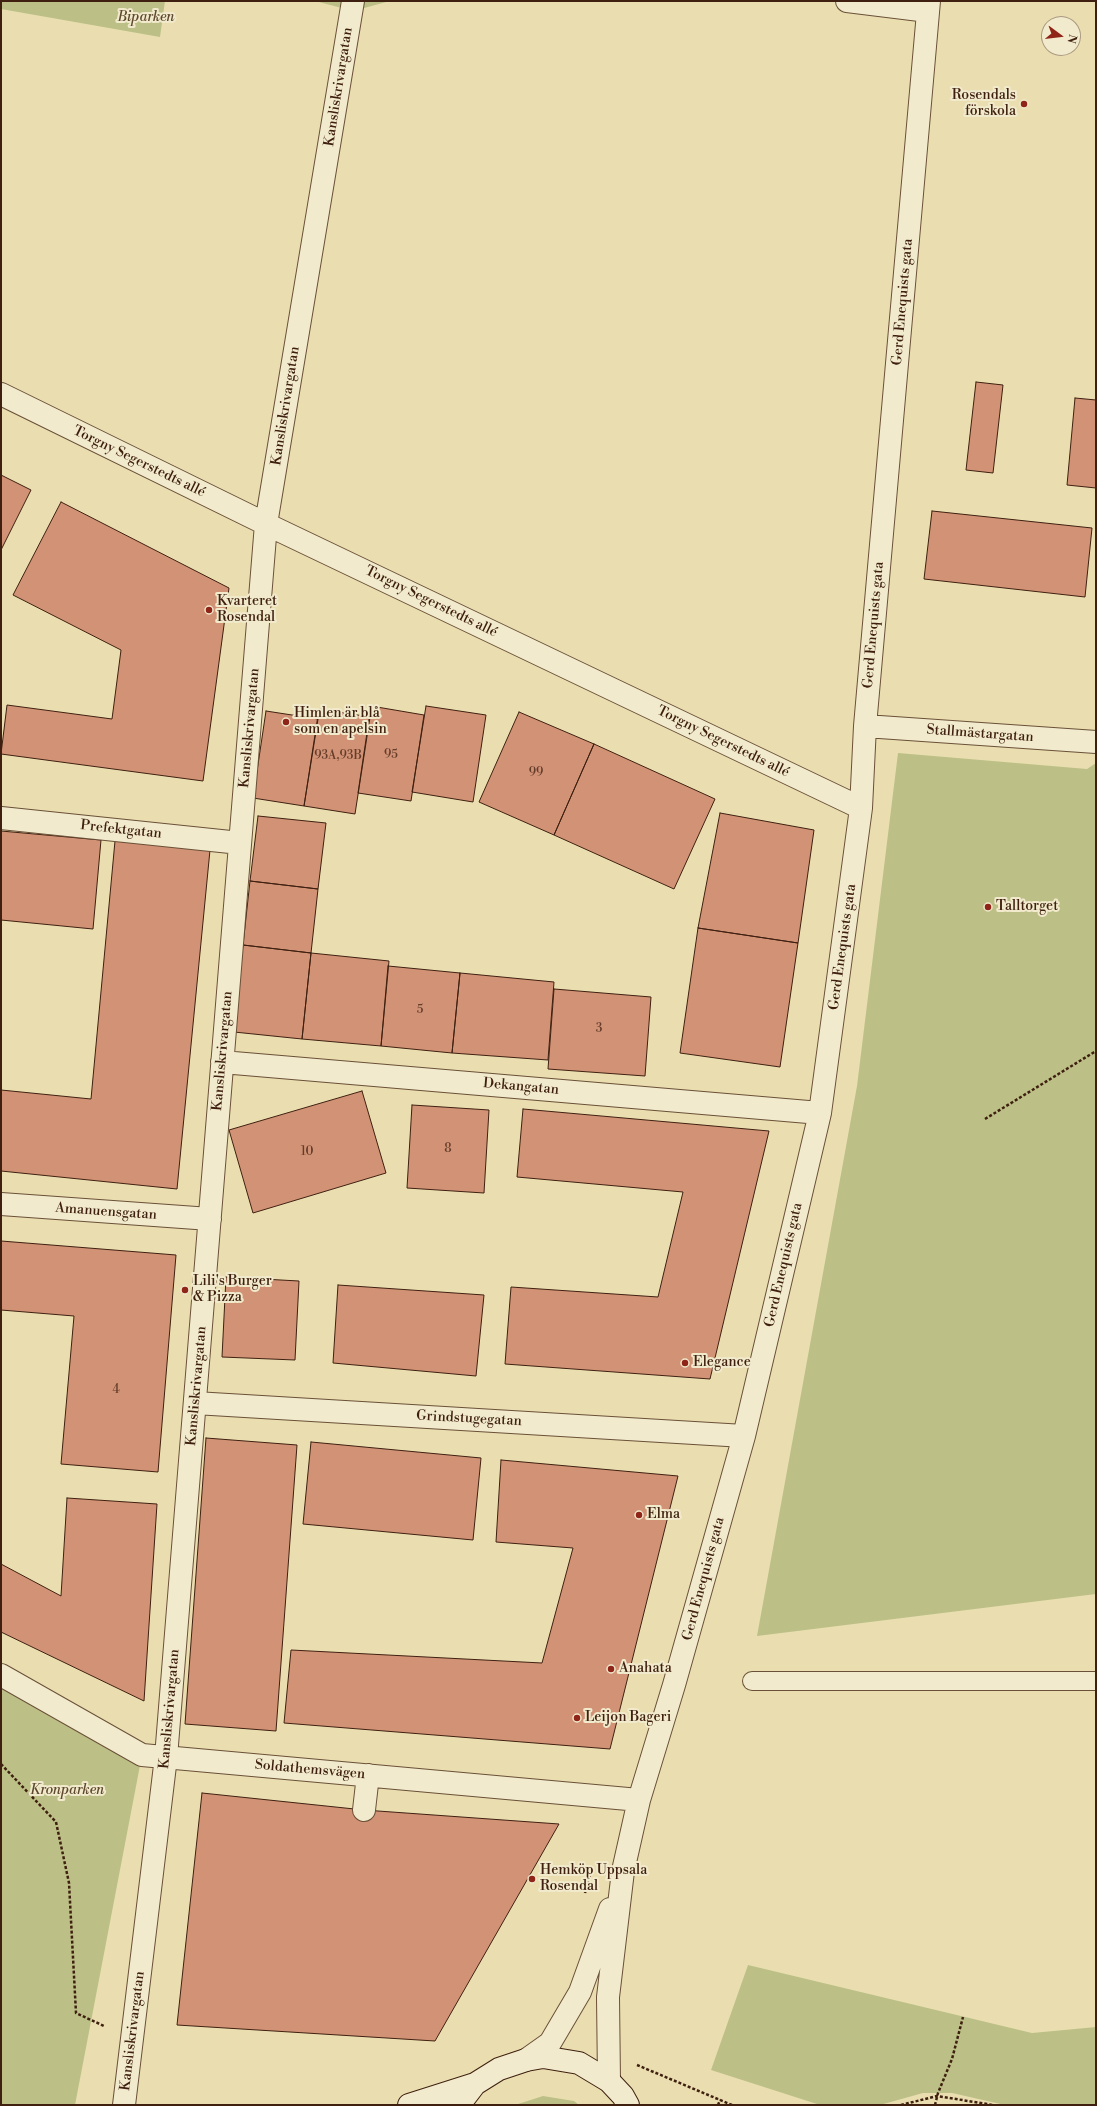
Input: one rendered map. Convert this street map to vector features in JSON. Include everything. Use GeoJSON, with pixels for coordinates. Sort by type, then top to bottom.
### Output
{"type":"FeatureCollection","features":[{"type":"Feature","properties":{"kind":"street","name":"Kansliskrivargatan"},"geometry":{"type":"LineString","coordinates":[[124,2105],[166,1757],[266,524],[353,1]]}},
{"type":"Feature","properties":{"kind":"street"},"geometry":{"type":"LineString","coordinates":[[847,1],[929,6]]}},
{"type":"Feature","properties":{"kind":"street","name":"Gerd Enequists gata"},"geometry":{"type":"LineString","coordinates":[[625,2097],[608,1996],[624,1870],[639,1800],[674,1685],[744,1436],[820,1113],[861,808],[865,726],[929,6]]}},
{"type":"Feature","properties":{"kind":"street","name":"Torgny Segerstedts allé"},"geometry":{"type":"LineString","coordinates":[[1,394],[266,524],[861,808]]}},
{"type":"Feature","properties":{"kind":"street","name":"Stallmästargatan"},"geometry":{"type":"LineString","coordinates":[[865,726],[1096,742]]}},
{"type":"Feature","properties":{"kind":"street","name":"Prefektgatan"},"geometry":{"type":"LineString","coordinates":[[1,818],[240,843]]}},
{"type":"Feature","properties":{"kind":"street","name":"Dekangatan"},"geometry":{"type":"LineString","coordinates":[[222,1062],[820,1113]]}},
{"type":"Feature","properties":{"kind":"street","name":"Amanuensgatan"},"geometry":{"type":"LineString","coordinates":[[1,1204],[210,1219]]}},
{"type":"Feature","properties":{"kind":"street","name":"Grindstugegatan"},"geometry":{"type":"LineString","coordinates":[[195,1403],[744,1436]]}},
{"type":"Feature","properties":{"kind":"street","name":"Soldathemsvägen"},"geometry":{"type":"LineString","coordinates":[[1,1675],[142,1755],[639,1800]]}},
{"type":"Feature","properties":{"kind":"street"},"geometry":{"type":"LineString","coordinates":[[364,1810],[368,1775]]}},
{"type":"Feature","properties":{"kind":"street","name":"Gerd Enequists gata"},"geometry":{"type":"LineString","coordinates":[[526,2060],[550,2043],[580,1992],[624,1870]]}},
{"type":"Feature","properties":{"kind":"street"},"geometry":{"type":"LineString","coordinates":[[409,2105],[475,2084],[499,2069],[526,2060],[543,2057],[579,2063],[625,2097]]}},
{"type":"Feature","properties":{"kind":"street"},"geometry":{"type":"LineString","coordinates":[[459,2105],[475,2084]]}},
{"type":"Feature","properties":{"kind":"lane"},"geometry":{"type":"LineString","coordinates":[[752,1681],[1096,1681]]}},
{"type":"Feature","properties":{"kind":"path"},"geometry":{"type":"LineString","coordinates":[[985,1119],[1096,1051]]}},
{"type":"Feature","properties":{"kind":"path"},"geometry":{"type":"LineString","coordinates":[[1,1764],[56,1822],[69,1883],[76,2013],[132,2038]]}},
{"type":"Feature","properties":{"kind":"path"},"geometry":{"type":"LineString","coordinates":[[935,2105],[937,2096],[952,2060],[963,2017]]}},
{"type":"Feature","properties":{"kind":"path"},"geometry":{"type":"LineString","coordinates":[[901,2105],[937,2096],[993,2105]]}},
{"type":"Feature","properties":{"kind":"path"},"geometry":{"type":"LineString","coordinates":[[718,2105],[720,2100]]}},
{"type":"Feature","properties":{"kind":"green space","name":"Biparken"},"geometry":{"type":"Polygon","coordinates":[[[1,1],[165,1],[160,37],[1,9],[1,1]]]}},
{"type":"Feature","properties":{"kind":"green space"},"geometry":{"type":"Polygon","coordinates":[[[315,1],[390,1],[353,11],[315,1]]]}},
{"type":"Feature","properties":{"kind":"green space"},"geometry":{"type":"Polygon","coordinates":[[[898,753],[1087,769],[1096,763],[1096,1594],[757,1636],[857,1086],[898,753]]]}},
{"type":"Feature","properties":{"kind":"green space","name":"Kronparken"},"geometry":{"type":"Polygon","coordinates":[[[1,1681],[142,1755],[75,2105],[1,2105],[1,1681]]]}},
{"type":"Feature","properties":{"kind":"green space"},"geometry":{"type":"Polygon","coordinates":[[[748,1965],[1032,2033],[1096,2027],[1096,2105],[1005,2105],[952,2093],[923,2093],[880,2105],[820,2105],[711,2070],[748,1965]]]}},
{"type":"Feature","properties":{"kind":"green space"},"geometry":{"type":"Polygon","coordinates":[[[543,2096],[574,2101],[579,2105],[515,2105],[543,2096]]]}},
{"type":"Feature","properties":{"kind":"building"},"geometry":{"type":"Polygon","coordinates":[[[976,382],[1003,385],[993,473],[966,470],[976,382]]]}},
{"type":"Feature","properties":{"kind":"building"},"geometry":{"type":"Polygon","coordinates":[[[1075,398],[1096,400],[1096,488],[1067,485],[1075,398]]]}},
{"type":"Feature","properties":{"kind":"building"},"geometry":{"type":"Polygon","coordinates":[[[1,475],[31,490],[1,550],[1,475]]]}},
{"type":"Feature","properties":{"kind":"building"},"geometry":{"type":"Polygon","coordinates":[[[61,502],[229,588],[203,781],[1,754],[7,705],[112,719],[121,650],[13,595],[61,502]]]}},
{"type":"Feature","properties":{"kind":"building"},"geometry":{"type":"Polygon","coordinates":[[[932,511],[1092,528],[1085,597],[924,579],[932,511]]]}},
{"type":"Feature","properties":{"kind":"building"},"geometry":{"type":"Polygon","coordinates":[[[371,706],[424,715],[411,801],[358,793],[371,706]]]}},
{"type":"Feature","properties":{"kind":"building"},"geometry":{"type":"Polygon","coordinates":[[[426,706],[486,715],[473,802],[412,792],[426,706]]]}},
{"type":"Feature","properties":{"kind":"building"},"geometry":{"type":"Polygon","coordinates":[[[319,709],[370,717],[355,814],[304,806],[319,709]]]}},
{"type":"Feature","properties":{"kind":"building"},"geometry":{"type":"Polygon","coordinates":[[[266,711],[318,719],[304,806],[253,798],[266,711]]]}},
{"type":"Feature","properties":{"kind":"building"},"geometry":{"type":"Polygon","coordinates":[[[519,712],[594,744],[554,835],[479,802],[519,712]]]}},
{"type":"Feature","properties":{"kind":"building"},"geometry":{"type":"Polygon","coordinates":[[[594,744],[715,799],[674,889],[554,835],[594,744]]]}},
{"type":"Feature","properties":{"kind":"building"},"geometry":{"type":"Polygon","coordinates":[[[720,813],[814,830],[798,943],[698,928],[720,813]]]}},
{"type":"Feature","properties":{"kind":"building"},"geometry":{"type":"Polygon","coordinates":[[[258,816],[326,823],[318,889],[250,881],[258,816]]]}},
{"type":"Feature","properties":{"kind":"building"},"geometry":{"type":"Polygon","coordinates":[[[1,831],[101,840],[93,929],[1,920],[1,831]]]}},
{"type":"Feature","properties":{"kind":"building"},"geometry":{"type":"Polygon","coordinates":[[[115,841],[210,850],[177,1189],[1,1171],[1,1090],[91,1099],[115,841]]]}},
{"type":"Feature","properties":{"kind":"building"},"geometry":{"type":"Polygon","coordinates":[[[250,881],[318,889],[311,953],[243,945],[250,881]]]}},
{"type":"Feature","properties":{"kind":"building"},"geometry":{"type":"Polygon","coordinates":[[[698,928],[798,943],[780,1067],[680,1053],[698,928]]]}},
{"type":"Feature","properties":{"kind":"building"},"geometry":{"type":"Polygon","coordinates":[[[243,945],[311,953],[302,1039],[234,1032],[243,945]]]}},
{"type":"Feature","properties":{"kind":"building"},"geometry":{"type":"Polygon","coordinates":[[[311,953],[389,961],[381,1046],[302,1039],[311,953]]]}},
{"type":"Feature","properties":{"kind":"building"},"geometry":{"type":"Polygon","coordinates":[[[388,966],[460,973],[452,1053],[381,1046],[388,966]]]}},
{"type":"Feature","properties":{"kind":"building"},"geometry":{"type":"Polygon","coordinates":[[[460,973],[554,982],[548,1060],[452,1053],[460,973]]]}},
{"type":"Feature","properties":{"kind":"building"},"geometry":{"type":"Polygon","coordinates":[[[554,989],[651,997],[645,1076],[548,1069],[554,989]]]}},
{"type":"Feature","properties":{"kind":"building"},"geometry":{"type":"Polygon","coordinates":[[[362,1091],[386,1173],[253,1213],[229,1130],[362,1091]]]}},
{"type":"Feature","properties":{"kind":"building"},"geometry":{"type":"Polygon","coordinates":[[[412,1105],[489,1110],[484,1193],[407,1188],[412,1105]]]}},
{"type":"Feature","properties":{"kind":"building"},"geometry":{"type":"Polygon","coordinates":[[[523,1109],[769,1131],[710,1379],[505,1364],[511,1287],[658,1297],[683,1192],[517,1177],[523,1109]]]}},
{"type":"Feature","properties":{"kind":"building"},"geometry":{"type":"Polygon","coordinates":[[[1,1241],[176,1255],[158,1472],[61,1464],[74,1316],[1,1310],[1,1241]]]}},
{"type":"Feature","properties":{"kind":"building"},"geometry":{"type":"Polygon","coordinates":[[[226,1277],[299,1281],[295,1360],[222,1357],[226,1277]]]}},
{"type":"Feature","properties":{"kind":"building"},"geometry":{"type":"Polygon","coordinates":[[[338,1285],[484,1295],[476,1376],[333,1363],[338,1285]]]}},
{"type":"Feature","properties":{"kind":"building"},"geometry":{"type":"Polygon","coordinates":[[[206,1438],[297,1445],[276,1731],[185,1724],[206,1438]]]}},
{"type":"Feature","properties":{"kind":"building"},"geometry":{"type":"Polygon","coordinates":[[[311,1442],[481,1458],[473,1540],[303,1524],[311,1442]]]}},
{"type":"Feature","properties":{"kind":"building"},"geometry":{"type":"Polygon","coordinates":[[[501,1460],[678,1476],[610,1749],[284,1723],[291,1650],[542,1663],[573,1548],[496,1542],[501,1460]]]}},
{"type":"Feature","properties":{"kind":"building"},"geometry":{"type":"Polygon","coordinates":[[[67,1498],[157,1504],[144,1701],[1,1632],[1,1564],[61,1596],[67,1498]]]}},
{"type":"Feature","properties":{"kind":"building"},"geometry":{"type":"Polygon","coordinates":[[[202,1793],[364,1810],[559,1824],[435,2041],[177,2025],[202,1793]]]}},
{"type":"Feature","properties":{"kind":"place","name":"Rosendals förskola"},"geometry":{"type":"Point","coordinates":[1024,104]}},
{"type":"Feature","properties":{"kind":"place","name":"Kvarteret Rosendal"},"geometry":{"type":"Point","coordinates":[209,610]}},
{"type":"Feature","properties":{"kind":"place","name":"Himlen är blå som en apelsin"},"geometry":{"type":"Point","coordinates":[286,722]}},
{"type":"Feature","properties":{"kind":"place","name":"Talltorget"},"geometry":{"type":"Point","coordinates":[988,907]}},
{"type":"Feature","properties":{"kind":"place","name":"Lili's Burger & Pizza"},"geometry":{"type":"Point","coordinates":[185,1290]}},
{"type":"Feature","properties":{"kind":"place","name":"Elegance"},"geometry":{"type":"Point","coordinates":[685,1363]}},
{"type":"Feature","properties":{"kind":"place","name":"Elma"},"geometry":{"type":"Point","coordinates":[639,1515]}},
{"type":"Feature","properties":{"kind":"place","name":"Anahata"},"geometry":{"type":"Point","coordinates":[611,1669]}},
{"type":"Feature","properties":{"kind":"place","name":"Leijon Bageri"},"geometry":{"type":"Point","coordinates":[577,1718]}},
{"type":"Feature","properties":{"kind":"place","name":"Hemköp Uppsala Rosendal"},"geometry":{"type":"Point","coordinates":[532,1879]}}]}
